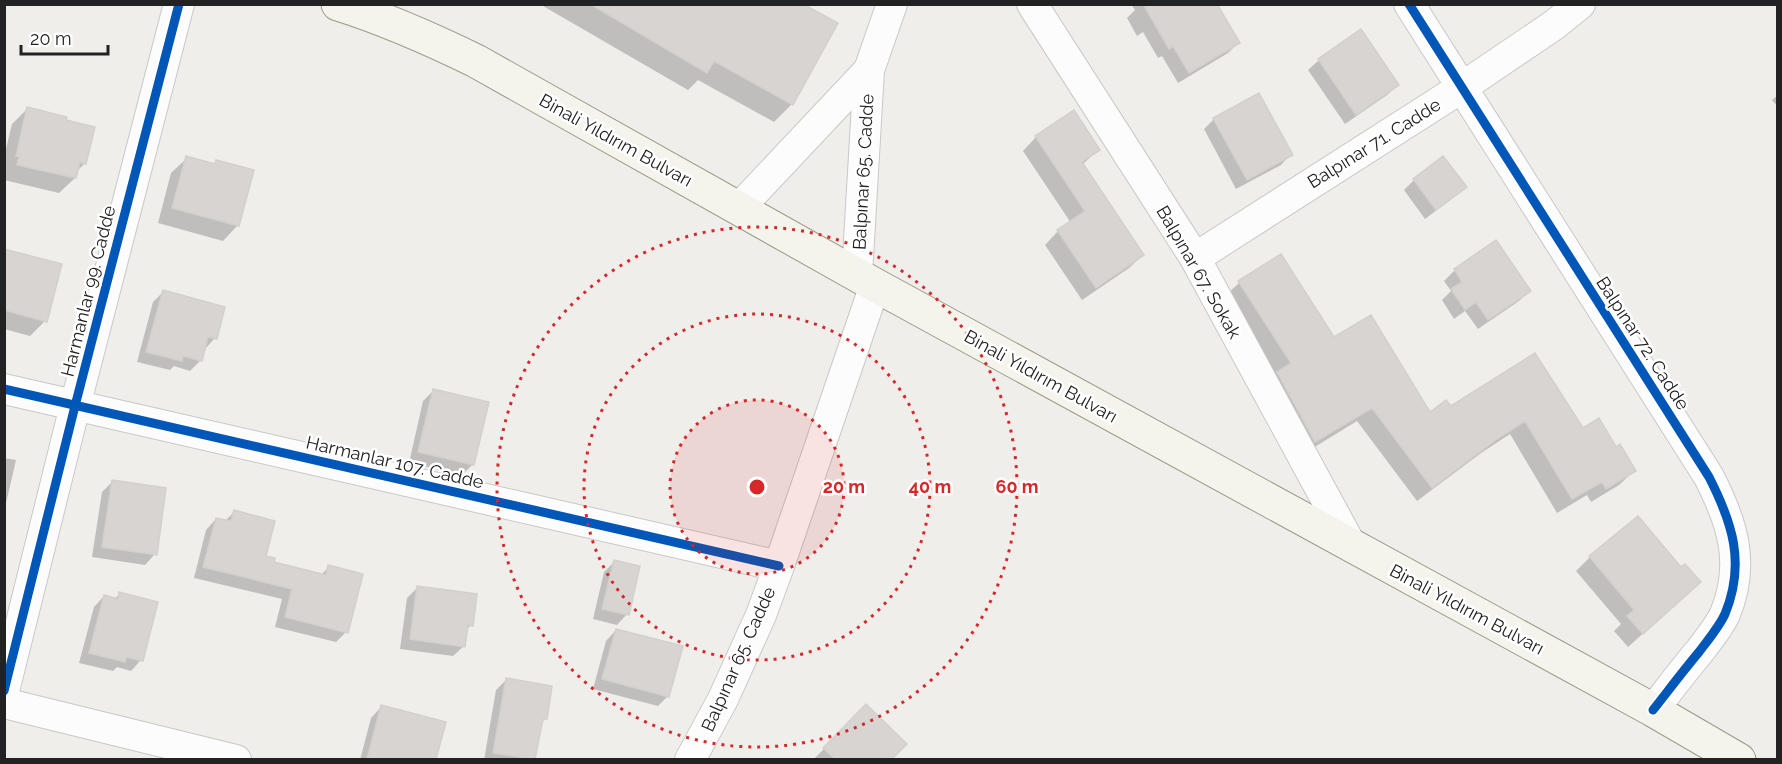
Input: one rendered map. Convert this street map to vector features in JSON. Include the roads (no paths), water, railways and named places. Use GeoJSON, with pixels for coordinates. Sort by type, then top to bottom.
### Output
{"type":"FeatureCollection","features":[{"type":"Feature","properties":{"kind":"main road","name":"Binali Yıldırım Bulvarı"},"geometry":{"type":"LineString","coordinates":[[353,7],[436,41],[476,61],[866,280],[1740,759]]}},
{"type":"Feature","properties":{"kind":"street","name":"Harmanlar 99. Cadde"},"geometry":{"type":"LineString","coordinates":[[4,691],[179,4]]}},
{"type":"Feature","properties":{"kind":"street","name":"Balpınar 65. Cadde"},"geometry":{"type":"LineString","coordinates":[[690,759],[723,699],[742,658],[779,566],[866,280],[869,70],[892,4]]}},
{"type":"Feature","properties":{"kind":"street","name":"Balpınar 67. Sokak"},"geometry":{"type":"LineString","coordinates":[[1032,4],[1195,258],[1352,547]]}},
{"type":"Feature","properties":{"kind":"street","name":"Balpınar 72. Cadde"},"geometry":{"type":"LineString","coordinates":[[1409,4],[1709,477],[1724,507],[1733,537],[1736,561],[1733,586],[1725,615],[1653,710]]}},
{"type":"Feature","properties":{"kind":"street","name":"Balpınar 71. Cadde"},"geometry":{"type":"LineString","coordinates":[[1195,258],[1461,88],[1554,25],[1580,4]]}},
{"type":"Feature","properties":{"kind":"street","name":"Balpınar 65. Cadde"},"geometry":{"type":"LineString","coordinates":[[739,208],[869,70]]}},
{"type":"Feature","properties":{"kind":"street","name":"Harmanlar 107. Cadde"},"geometry":{"type":"LineString","coordinates":[[4,389],[779,566]]}},
{"type":"Feature","properties":{"kind":"street"},"geometry":{"type":"LineString","coordinates":[[4,703],[236,759]]}}]}
